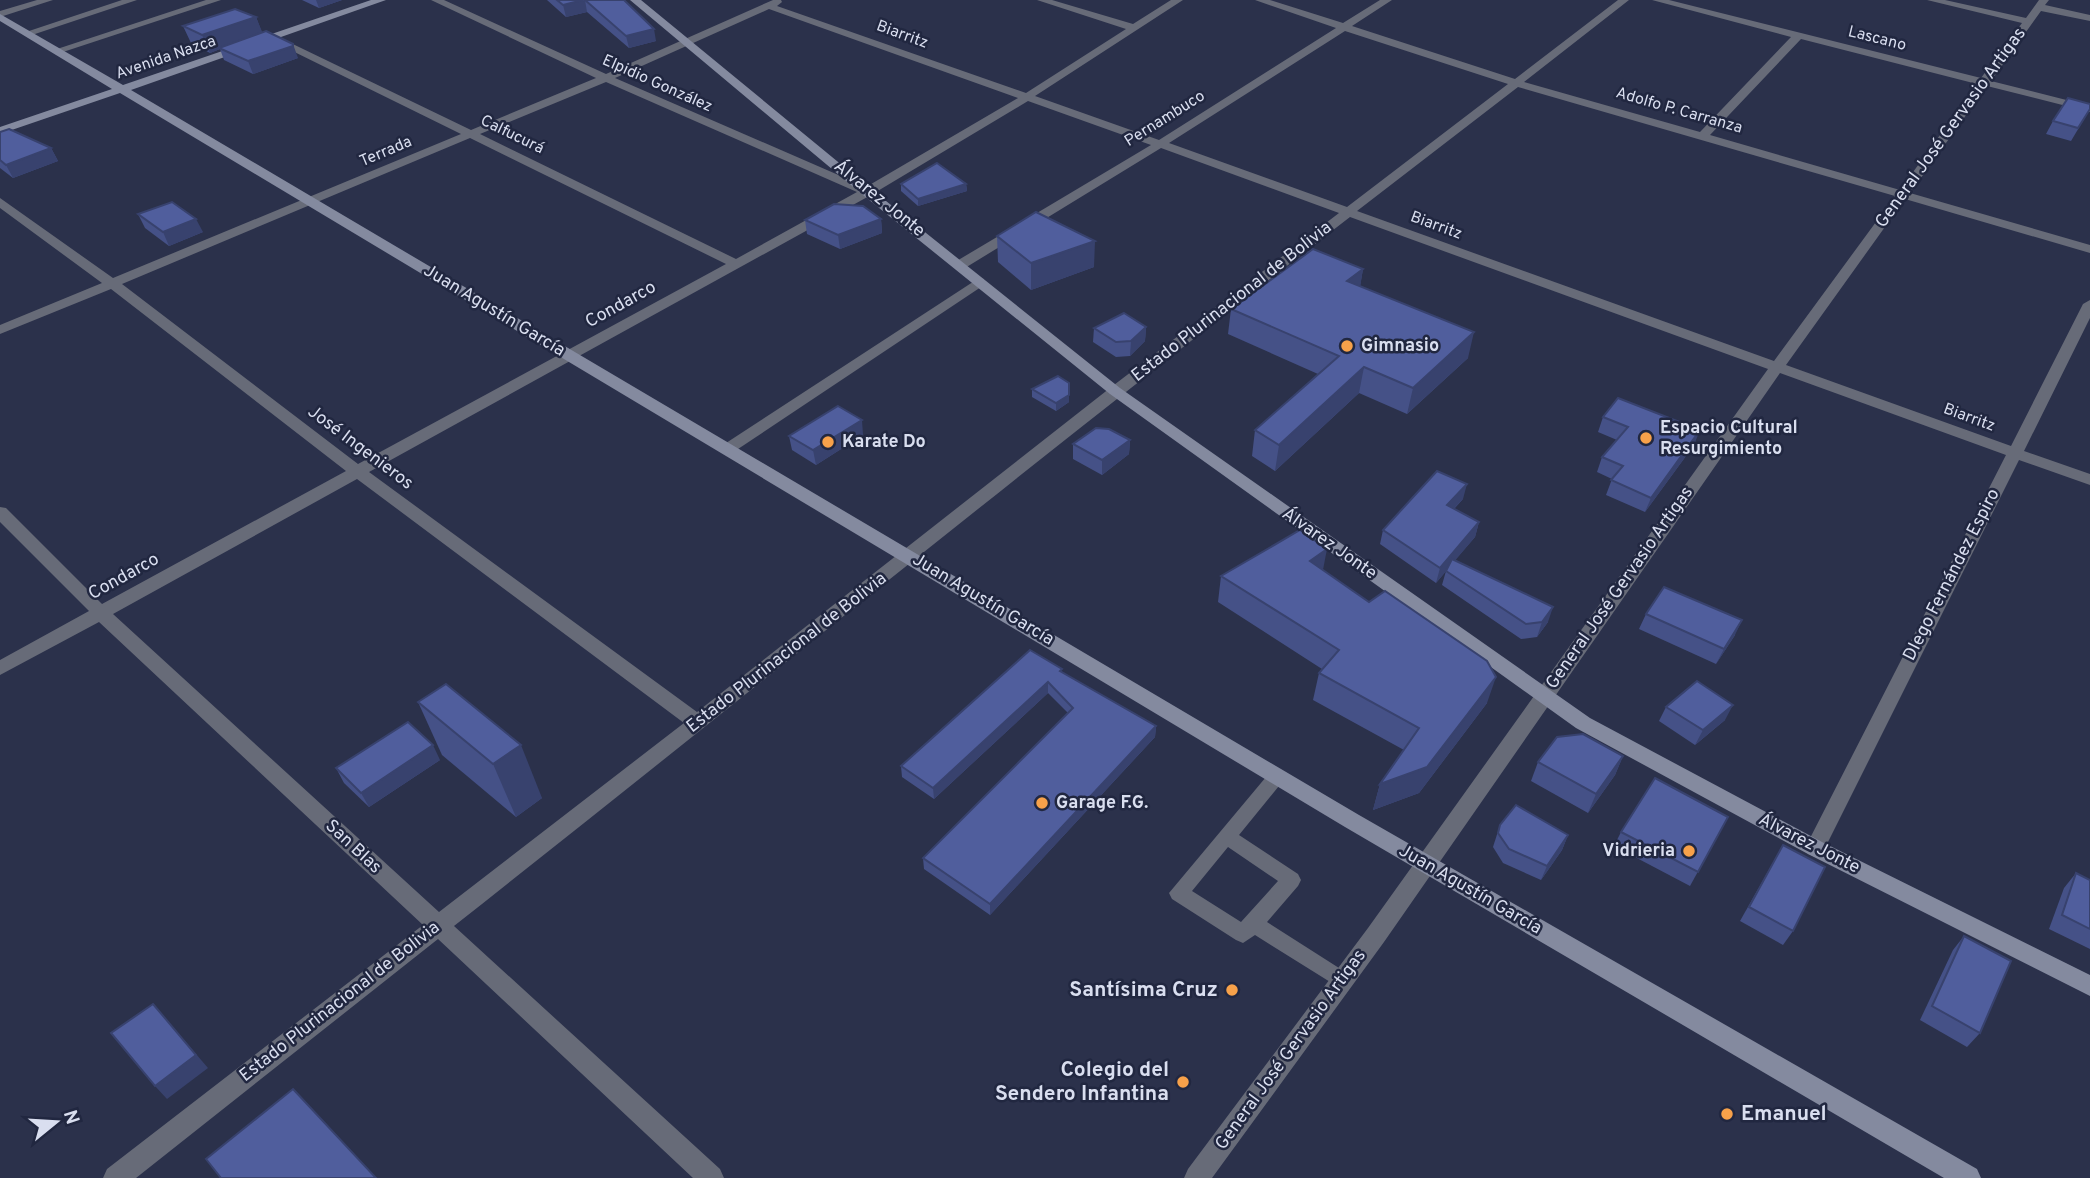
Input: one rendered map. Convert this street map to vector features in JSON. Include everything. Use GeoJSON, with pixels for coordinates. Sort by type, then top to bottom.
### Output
{"type":"FeatureCollection","features":[{"type":"Feature","properties":{"kind":"street"},"geometry":{"type":"LineString","coordinates":[[0,15],[48,0]]}},
{"type":"Feature","properties":{"kind":"street"},"geometry":{"type":"LineString","coordinates":[[27,33],[132,0]]}},
{"type":"Feature","properties":{"kind":"street"},"geometry":{"type":"LineString","coordinates":[[59,50],[216,0]]}},
{"type":"Feature","properties":{"kind":"street","name":"Avenida Nazca"},"geometry":{"type":"LineString","coordinates":[[0,131],[381,0]]}},
{"type":"Feature","properties":{"kind":"street","name":"Elpidio González"},"geometry":{"type":"LineString","coordinates":[[436,0],[867,192]]}},
{"type":"Feature","properties":{"kind":"street","name":"Álvarez Jonte"},"geometry":{"type":"LineString","coordinates":[[635,0],[867,192],[1115,391],[1543,696],[1601,734],[1815,848],[2090,986]]}},
{"type":"Feature","properties":{"kind":"street","name":"Terrada"},"geometry":{"type":"LineString","coordinates":[[0,330],[689,43],[783,0]]}},
{"type":"Feature","properties":{"kind":"street"},"geometry":{"type":"LineString","coordinates":[[1042,0],[1134,27]]}},
{"type":"Feature","properties":{"kind":"street","name":"Condarco"},"geometry":{"type":"LineString","coordinates":[[0,668],[867,192],[1025,98],[1178,0]]}},
{"type":"Feature","properties":{"kind":"street","name":"Adolfo P. Carranza"},"geometry":{"type":"LineString","coordinates":[[1260,0],[1517,83],[2090,249]]}},
{"type":"Feature","properties":{"kind":"street","name":"Pernambuco"},"geometry":{"type":"LineString","coordinates":[[960,265],[1160,144],[1387,0]]}},
{"type":"Feature","properties":{"kind":"street","name":"Estado Plurinacional de Bolivia"},"geometry":{"type":"LineString","coordinates":[[116,1178],[910,556],[1115,391],[1624,0]]}},
{"type":"Feature","properties":{"kind":"street","name":"Lascano"},"geometry":{"type":"LineString","coordinates":[[1657,0],[2090,109]]}},
{"type":"Feature","properties":{"kind":"street"},"geometry":{"type":"LineString","coordinates":[[1932,0],[2027,22]]}},
{"type":"Feature","properties":{"kind":"street"},"geometry":{"type":"LineString","coordinates":[[2042,4],[2090,18]]}},
{"type":"Feature","properties":{"kind":"street","name":"General José Gervasio Artigas"},"geometry":{"type":"LineString","coordinates":[[1197,1178],[1343,981],[1777,367],[2042,4]]}},
{"type":"Feature","properties":{"kind":"street","name":"Biarritz"},"geometry":{"type":"LineString","coordinates":[[769,6],[1160,144],[2090,480]]}},
{"type":"Feature","properties":{"kind":"street","name":"Juan Agustín García"},"geometry":{"type":"LineString","coordinates":[[0,15],[120,90],[729,448],[1277,776],[1968,1178]]}},
{"type":"Feature","properties":{"kind":"street"},"geometry":{"type":"LineString","coordinates":[[1703,136],[1798,36]]}},
{"type":"Feature","properties":{"kind":"street","name":"Calfucurá"},"geometry":{"type":"LineString","coordinates":[[272,37],[736,264]]}},
{"type":"Feature","properties":{"kind":"street","name":"José Ingenieros"},"geometry":{"type":"LineString","coordinates":[[0,202],[113,284],[358,472],[698,723]]}},
{"type":"Feature","properties":{"kind":"street"},"geometry":{"type":"LineString","coordinates":[[729,448],[979,282]]}},
{"type":"Feature","properties":{"kind":"street","name":"DIego Fernández Espiro"},"geometry":{"type":"LineString","coordinates":[[1815,848],[2090,304]]}},
{"type":"Feature","properties":{"kind":"street","name":"San Blas"},"geometry":{"type":"LineString","coordinates":[[0,512],[100,612],[710,1178]]}},
{"type":"Feature","properties":{"kind":"lane"},"geometry":{"type":"LineString","coordinates":[[1226,836],[1291,880],[1243,934],[1179,893],[1226,836],[1277,776]]}},
{"type":"Feature","properties":{"kind":"lane"},"geometry":{"type":"LineString","coordinates":[[1253,924],[1343,981]]}},
{"type":"Feature","properties":{"kind":"building"},"geometry":{"type":"Polygon","coordinates":[[[557,0],[583,0],[563,5],[557,0]]]}},
{"type":"Feature","properties":{"kind":"building"},"geometry":{"type":"Polygon","coordinates":[[[585,0],[624,0],[654,29],[626,36],[585,0]]]}},
{"type":"Feature","properties":{"kind":"building"},"geometry":{"type":"Polygon","coordinates":[[[235,9],[256,17],[202,35],[183,26],[235,9]]]}},
{"type":"Feature","properties":{"kind":"building"},"geometry":{"type":"Polygon","coordinates":[[[266,31],[293,46],[248,61],[219,48],[266,31]]]}},
{"type":"Feature","properties":{"kind":"building"},"geometry":{"type":"Polygon","coordinates":[[[2068,98],[2090,104],[2090,109],[2078,128],[2053,121],[2068,98]]]}},
{"type":"Feature","properties":{"kind":"building"},"geometry":{"type":"Polygon","coordinates":[[[9,129],[51,148],[6,165],[0,160],[0,132],[9,129]]]}},
{"type":"Feature","properties":{"kind":"building"},"geometry":{"type":"Polygon","coordinates":[[[937,163],[966,184],[918,199],[901,184],[937,163]]]}},
{"type":"Feature","properties":{"kind":"building"},"geometry":{"type":"Polygon","coordinates":[[[172,202],[196,219],[163,232],[138,214],[172,202]]]}},
{"type":"Feature","properties":{"kind":"building"},"geometry":{"type":"Polygon","coordinates":[[[834,204],[863,206],[881,219],[838,235],[805,220],[834,204]]]}},
{"type":"Feature","properties":{"kind":"building"},"geometry":{"type":"Polygon","coordinates":[[[1036,212],[1095,241],[1031,263],[997,236],[1036,212]]]}},
{"type":"Feature","properties":{"kind":"building"},"geometry":{"type":"Polygon","coordinates":[[[1313,249],[1363,269],[1347,281],[1474,332],[1413,388],[1364,367],[1279,445],[1255,430],[1339,356],[1231,309],[1313,249]]]}},
{"type":"Feature","properties":{"kind":"building"},"geometry":{"type":"Polygon","coordinates":[[[1124,313],[1146,327],[1131,341],[1116,342],[1094,328],[1124,313]]]}},
{"type":"Feature","properties":{"kind":"building"},"geometry":{"type":"Polygon","coordinates":[[[1058,376],[1069,383],[1069,395],[1056,403],[1032,389],[1058,376]]]}},
{"type":"Feature","properties":{"kind":"building"},"geometry":{"type":"Polygon","coordinates":[[[1618,398],[1700,430],[1651,498],[1611,480],[1623,466],[1602,457],[1628,427],[1603,417],[1618,398]]]}},
{"type":"Feature","properties":{"kind":"building"},"geometry":{"type":"Polygon","coordinates":[[[838,406],[862,420],[813,450],[789,436],[838,406]]]}},
{"type":"Feature","properties":{"kind":"building"},"geometry":{"type":"Polygon","coordinates":[[[1096,428],[1109,429],[1130,440],[1102,460],[1073,444],[1096,428]]]}},
{"type":"Feature","properties":{"kind":"building"},"geometry":{"type":"Polygon","coordinates":[[[1437,471],[1467,484],[1447,505],[1479,522],[1440,568],[1383,530],[1437,471]]]}},
{"type":"Feature","properties":{"kind":"building"},"geometry":{"type":"Polygon","coordinates":[[[1300,530],[1327,549],[1310,561],[1369,602],[1385,591],[1487,661],[1496,677],[1427,767],[1380,784],[1419,728],[1319,673],[1339,650],[1221,576],[1300,530]]]}},
{"type":"Feature","properties":{"kind":"building"},"geometry":{"type":"Polygon","coordinates":[[[1452,559],[1553,607],[1542,622],[1526,624],[1446,571],[1452,559]]]}},
{"type":"Feature","properties":{"kind":"building"},"geometry":{"type":"Polygon","coordinates":[[[1664,587],[1742,620],[1724,649],[1646,614],[1664,587]]]}},
{"type":"Feature","properties":{"kind":"building","name":"Garage F.G."},"geometry":{"type":"Polygon","coordinates":[[[1030,650],[1062,669],[1060,671],[1156,726],[990,904],[923,858],[1073,708],[1048,682],[933,788],[901,766],[1030,650]]]}},
{"type":"Feature","properties":{"kind":"building"},"geometry":{"type":"Polygon","coordinates":[[[1697,681],[1733,705],[1703,730],[1666,707],[1697,681]]]}},
{"type":"Feature","properties":{"kind":"building"},"geometry":{"type":"Polygon","coordinates":[[[446,684],[521,745],[493,764],[418,702],[446,684]]]}},
{"type":"Feature","properties":{"kind":"building"},"geometry":{"type":"Polygon","coordinates":[[[408,722],[433,745],[361,793],[336,768],[408,722]]]}},
{"type":"Feature","properties":{"kind":"building"},"geometry":{"type":"Polygon","coordinates":[[[1583,734],[1623,756],[1596,794],[1538,762],[1557,737],[1583,734]]]}},
{"type":"Feature","properties":{"kind":"building"},"geometry":{"type":"Polygon","coordinates":[[[1655,778],[1728,817],[1698,872],[1621,832],[1655,778]]]}},
{"type":"Feature","properties":{"kind":"building"},"geometry":{"type":"Polygon","coordinates":[[[1516,805],[1568,835],[1547,866],[1509,849],[1498,833],[1500,825],[1516,805]]]}},
{"type":"Feature","properties":{"kind":"building"},"geometry":{"type":"Polygon","coordinates":[[[1783,845],[1825,867],[1793,931],[1749,907],[1783,845]]]}},
{"type":"Feature","properties":{"kind":"building"},"geometry":{"type":"Polygon","coordinates":[[[2076,873],[2090,880],[2090,929],[2062,915],[2076,873]]]}},
{"type":"Feature","properties":{"kind":"building"},"geometry":{"type":"Polygon","coordinates":[[[1964,936],[2011,961],[1980,1033],[1932,1006],[1964,936]]]}},
{"type":"Feature","properties":{"kind":"building"},"geometry":{"type":"Polygon","coordinates":[[[153,1004],[196,1055],[155,1086],[111,1033],[153,1004]]]}},
{"type":"Feature","properties":{"kind":"building"},"geometry":{"type":"Polygon","coordinates":[[[293,1089],[376,1178],[221,1178],[206,1159],[293,1089]]]}},
{"type":"Feature","properties":{"kind":"place","name":"Gimnasio"},"geometry":{"type":"Point","coordinates":[1347,346]}},
{"type":"Feature","properties":{"kind":"place","name":"Espacio Cultural Resurgimiento"},"geometry":{"type":"Point","coordinates":[1646,438]}},
{"type":"Feature","properties":{"kind":"place","name":"Karate Do"},"geometry":{"type":"Point","coordinates":[828,442]}},
{"type":"Feature","properties":{"kind":"place","name":"Garage F.G."},"geometry":{"type":"Point","coordinates":[1042,803]}},
{"type":"Feature","properties":{"kind":"place","name":"Vidrieria"},"geometry":{"type":"Point","coordinates":[1689,851]}},
{"type":"Feature","properties":{"kind":"place","name":"Santísima Cruz"},"geometry":{"type":"Point","coordinates":[1232,990]}},
{"type":"Feature","properties":{"kind":"place","name":"Colegio del Sendero Infantina"},"geometry":{"type":"Point","coordinates":[1183,1082]}},
{"type":"Feature","properties":{"kind":"place","name":"Emanuel"},"geometry":{"type":"Point","coordinates":[1727,1114]}}]}
